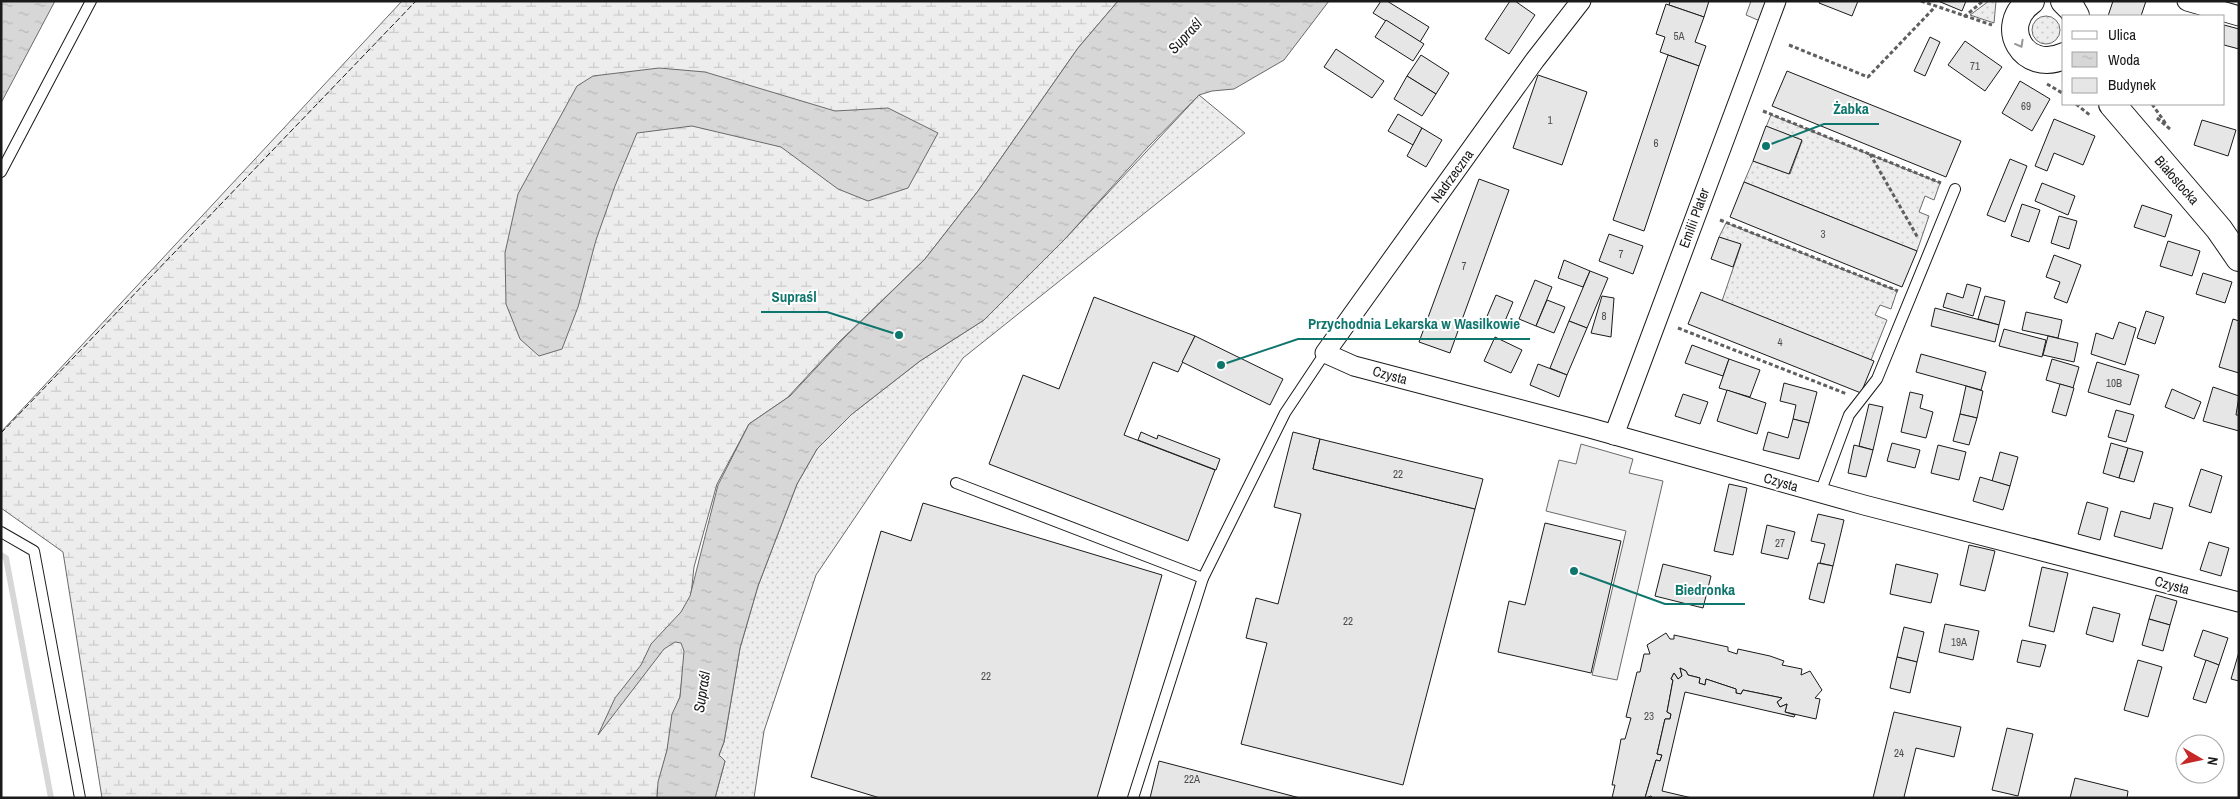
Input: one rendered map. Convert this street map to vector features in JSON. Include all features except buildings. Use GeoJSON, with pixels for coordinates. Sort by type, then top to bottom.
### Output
{"type":"FeatureCollection","features":[{"type":"Feature","properties":{"kind":"main road"},"geometry":{"type":"LineString","coordinates":[[2064,1],[2072,8],[2076,15]]}},
{"type":"Feature","properties":{"kind":"main road"},"geometry":{"type":"LineString","coordinates":[[2026,3],[2018,16],[2015,27],[2016,39],[2022,50],[2031,57],[2043,61],[2061,62]]}},
{"type":"Feature","properties":{"kind":"main road","name":"Białostocka"},"geometry":{"type":"LineString","coordinates":[[2113,105],[2219,229],[2239,258]]}},
{"type":"Feature","properties":{"kind":"street","name":"Nadrzeczna"},"geometry":{"type":"LineString","coordinates":[[1325,354],[1535,60],[1581,1]]}},
{"type":"Feature","properties":{"kind":"street","name":"Emilii Plater"},"geometry":{"type":"LineString","coordinates":[[1614,435],[1776,1]]}},
{"type":"Feature","properties":{"kind":"street"},"geometry":{"type":"LineString","coordinates":[[2186,1],[2239,16]]}},
{"type":"Feature","properties":{"kind":"street","name":"Czysta"},"geometry":{"type":"LineString","coordinates":[[1325,354],[1354,366],[1614,435],[1820,493],[2239,602]]}},
{"type":"Feature","properties":{"kind":"lane"},"geometry":{"type":"LineString","coordinates":[[1,172],[91,1]]}},
{"type":"Feature","properties":{"kind":"lane"},"geometry":{"type":"LineString","coordinates":[[1820,493],[1849,415],[1877,379],[1955,189]]}},
{"type":"Feature","properties":{"kind":"lane"},"geometry":{"type":"LineString","coordinates":[[1133,798],[1203,578],[1285,412],[1325,354]]}},
{"type":"Feature","properties":{"kind":"lane"},"geometry":{"type":"LineString","coordinates":[[956,483],[1203,578]]}},
{"type":"Feature","properties":{"kind":"lane"},"geometry":{"type":"LineString","coordinates":[[1,532],[34,551],[80,798]]}},
{"type":"Feature","properties":{"kind":"path"},"geometry":{"type":"LineString","coordinates":[[1921,1],[1964,17],[2000,27]]}},
{"type":"Feature","properties":{"kind":"path"},"geometry":{"type":"LineString","coordinates":[[1964,17],[1983,1]]}},
{"type":"Feature","properties":{"kind":"path"},"geometry":{"type":"LineString","coordinates":[[1789,45],[1868,77],[1935,7]]}},
{"type":"Feature","properties":{"kind":"path"},"geometry":{"type":"LineString","coordinates":[[2153,105],[2170,129]]}},
{"type":"Feature","properties":{"kind":"path"},"geometry":{"type":"LineString","coordinates":[[1762,111],[1955,189]]}},
{"type":"Feature","properties":{"kind":"path"},"geometry":{"type":"LineString","coordinates":[[1870,154],[1928,254]]}},
{"type":"Feature","properties":{"kind":"path"},"geometry":{"type":"LineString","coordinates":[[1720,220],[1910,296]]}},
{"type":"Feature","properties":{"kind":"path"},"geometry":{"type":"LineString","coordinates":[[1678,328],[1862,400]]}},
{"type":"Feature","properties":{"kind":"green space"},"geometry":{"type":"Polygon","coordinates":[[[402,1],[1118,1],[1078,48],[978,191],[925,259],[839,342],[787,398],[749,424],[717,484],[694,567],[680,697],[673,717],[657,798],[102,798],[63,552],[1,508],[1,432],[402,1]]]}},
{"type":"Feature","properties":{"kind":"green space"},"geometry":{"type":"Polygon","coordinates":[[[1989,1],[1996,1],[1994,23],[1970,15],[1989,1]]]}},
{"type":"Feature","properties":{"kind":"green space"},"geometry":{"type":"Polygon","coordinates":[[[2046,16],[2056,20],[2060,30],[2056,40],[2046,44],[2036,40],[2032,30],[2036,20],[2046,16]]]}},
{"type":"Feature","properties":{"kind":"green space"},"geometry":{"type":"Polygon","coordinates":[[[1199,95],[1245,133],[963,358],[816,575],[764,731],[754,798],[715,798],[725,761],[719,755],[724,742],[740,648],[758,586],[797,484],[817,449],[852,414],[920,361],[984,320],[1065,239],[1199,95]]]}},
{"type":"Feature","properties":{"kind":"green space"},"geometry":{"type":"Polygon","coordinates":[[[1771,115],[1940,183],[1934,200],[1925,196],[1919,212],[1929,216],[1917,251],[1744,182],[1753,161],[1790,174],[1802,141],[1766,127],[1771,115]]]}},
{"type":"Feature","properties":{"kind":"green space"},"geometry":{"type":"Polygon","coordinates":[[[1726,223],[1897,291],[1891,309],[1880,305],[1875,315],[1887,320],[1871,360],[1722,301],[1741,245],[1719,237],[1726,223]]]}},
{"type":"Feature","properties":{"kind":"shaded area"},"geometry":{"type":"Polygon","coordinates":[[[1751,1],[1776,1],[1767,24],[1746,15],[1751,1]]]}},
{"type":"Feature","properties":{"kind":"shaded area"},"geometry":{"type":"Polygon","coordinates":[[[1581,444],[1633,459],[1629,473],[1663,481],[1617,680],[1592,675],[1626,531],[1546,511],[1559,460],[1576,464],[1581,444]]]}},
{"type":"Feature","properties":{"kind":"water"},"geometry":{"type":"Polygon","coordinates":[[[1,1],[55,1],[1,103],[1,1]]]}},
{"type":"Feature","properties":{"kind":"water"},"geometry":{"type":"Polygon","coordinates":[[[1118,1],[1329,1],[1284,60],[1234,89],[1212,91],[1199,95],[1147,148],[1065,239],[984,320],[920,361],[852,414],[817,449],[797,484],[758,586],[740,648],[724,742],[719,755],[725,761],[715,798],[657,798],[658,782],[667,750],[672,714],[680,697],[684,651],[681,643],[675,642],[664,649],[598,735],[615,698],[641,665],[651,644],[681,612],[690,596],[718,485],[749,424],[790,396],[845,337],[925,259],[978,191],[1078,48],[1118,1]]]}},
{"type":"Feature","properties":{"kind":"water"},"geometry":{"type":"Polygon","coordinates":[[[659,68],[705,72],[835,111],[888,108],[938,133],[908,188],[868,201],[838,189],[781,147],[692,126],[637,133],[615,186],[596,240],[578,307],[562,349],[539,356],[520,339],[506,304],[505,253],[518,194],[577,86],[593,76],[659,68]]]}},
{"type":"Feature","properties":{"kind":"waterway"},"geometry":{"type":"LineString","coordinates":[[1,555],[6,558],[51,798]]}},
{"type":"Feature","properties":{"kind":"fence"},"geometry":{"type":"LineString","coordinates":[[1,433],[416,1]]}},
{"type":"Feature","properties":{"kind":"place","name":"Żabka"},"geometry":{"type":"Point","coordinates":[1766,146]}},
{"type":"Feature","properties":{"kind":"place","name":"Supraśl"},"geometry":{"type":"Point","coordinates":[899,335]}},
{"type":"Feature","properties":{"kind":"place","name":"Przychodnia Lekarska w Wasilkowie"},"geometry":{"type":"Point","coordinates":[1221,365]}},
{"type":"Feature","properties":{"kind":"place","name":"Biedronka"},"geometry":{"type":"Point","coordinates":[1574,571]}}]}
